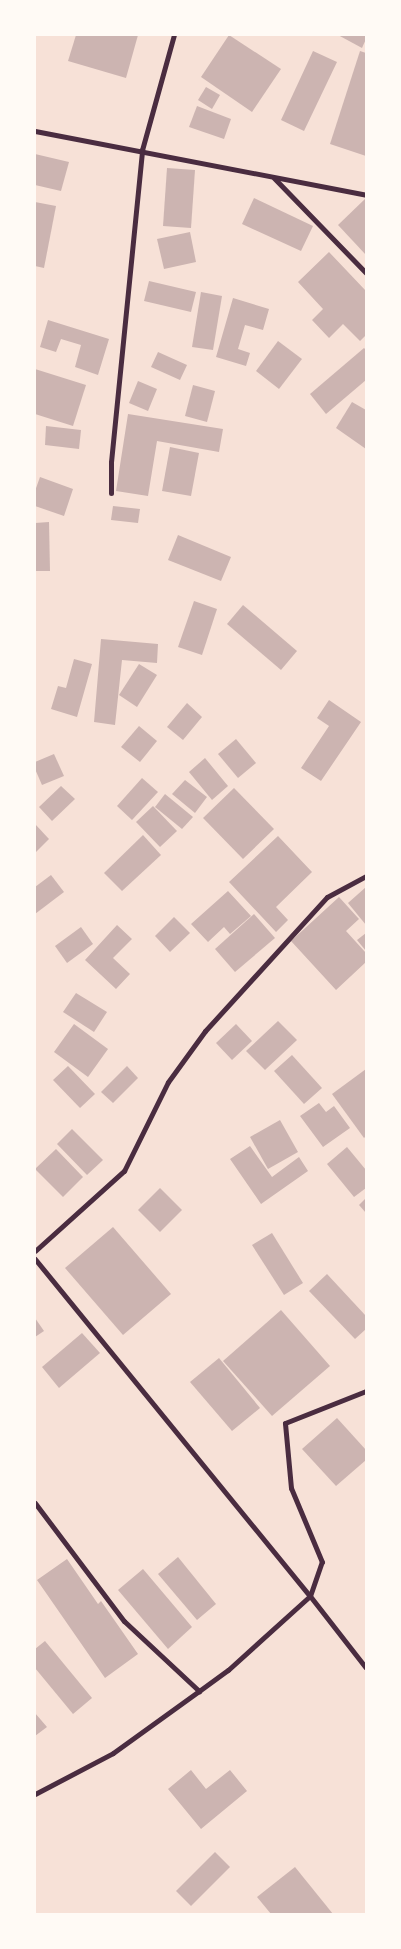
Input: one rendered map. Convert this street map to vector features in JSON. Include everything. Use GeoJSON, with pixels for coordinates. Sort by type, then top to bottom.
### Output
{"type":"FeatureCollection","features":[{"type":"Feature","properties":{"kind":"street"},"geometry":{"type":"LineString","coordinates":[[111,493],[111,462],[142,150],[174,35]]}},
{"type":"Feature","properties":{"kind":"street"},"geometry":{"type":"LineString","coordinates":[[35,131],[142,150],[366,195]]}},
{"type":"Feature","properties":{"kind":"street"},"geometry":{"type":"LineString","coordinates":[[274,178],[366,273]]}},
{"type":"Feature","properties":{"kind":"street"},"geometry":{"type":"LineString","coordinates":[[35,1251],[124,1171],[168,1082],[206,1031],[327,897],[366,876]]}},
{"type":"Feature","properties":{"kind":"street"},"geometry":{"type":"LineString","coordinates":[[35,1259],[310,1596],[366,1668]]}},
{"type":"Feature","properties":{"kind":"street"},"geometry":{"type":"LineString","coordinates":[[35,1794],[113,1753],[228,1670],[310,1596],[322,1562],[291,1488],[285,1423],[366,1391]]}},
{"type":"Feature","properties":{"kind":"street"},"geometry":{"type":"LineString","coordinates":[[35,1503],[124,1621],[199,1691]]}},
{"type":"Feature","properties":{"kind":"building"},"geometry":{"type":"Polygon","coordinates":[[[76,35],[138,35],[126,78],[68,61],[76,35]]]}},
{"type":"Feature","properties":{"kind":"building"},"geometry":{"type":"Polygon","coordinates":[[[229,35],[281,69],[252,112],[201,77],[229,35]]]}},
{"type":"Feature","properties":{"kind":"building"},"geometry":{"type":"Polygon","coordinates":[[[338,35],[366,35],[366,39],[362,48],[338,35]]]}},
{"type":"Feature","properties":{"kind":"building"},"geometry":{"type":"Polygon","coordinates":[[[313,51],[337,62],[304,131],[281,120],[313,51]]]}},
{"type":"Feature","properties":{"kind":"building"},"geometry":{"type":"Polygon","coordinates":[[[360,51],[366,53],[366,156],[330,144],[360,51]]]}},
{"type":"Feature","properties":{"kind":"building"},"geometry":{"type":"Polygon","coordinates":[[[206,87],[220,95],[212,109],[198,100],[206,87]]]}},
{"type":"Feature","properties":{"kind":"building"},"geometry":{"type":"Polygon","coordinates":[[[197,106],[231,119],[224,139],[189,127],[197,106]]]}},
{"type":"Feature","properties":{"kind":"building"},"geometry":{"type":"Polygon","coordinates":[[[35,154],[69,162],[61,191],[35,185],[35,154]]]}},
{"type":"Feature","properties":{"kind":"building"},"geometry":{"type":"Polygon","coordinates":[[[167,168],[195,170],[191,228],[163,226],[167,168]]]}},
{"type":"Feature","properties":{"kind":"building"},"geometry":{"type":"Polygon","coordinates":[[[254,198],[313,226],[301,251],[242,224],[254,198]]]}},
{"type":"Feature","properties":{"kind":"building"},"geometry":{"type":"Polygon","coordinates":[[[366,198],[366,255],[338,225],[366,198]]]}},
{"type":"Feature","properties":{"kind":"building"},"geometry":{"type":"Polygon","coordinates":[[[35,202],[56,206],[44,268],[35,266],[35,202]]]}},
{"type":"Feature","properties":{"kind":"building"},"geometry":{"type":"Polygon","coordinates":[[[190,232],[196,262],[164,269],[157,239],[190,232]]]}},
{"type":"Feature","properties":{"kind":"building"},"geometry":{"type":"Polygon","coordinates":[[[329,252],[366,291],[366,335],[360,341],[343,324],[329,338],[312,320],[323,309],[298,282],[329,252]]]}},
{"type":"Feature","properties":{"kind":"building"},"geometry":{"type":"Polygon","coordinates":[[[149,281],[196,292],[191,312],[144,301],[149,281]]]}},
{"type":"Feature","properties":{"kind":"building"},"geometry":{"type":"Polygon","coordinates":[[[201,292],[222,296],[213,350],[192,347],[201,292]]]}},
{"type":"Feature","properties":{"kind":"building"},"geometry":{"type":"Polygon","coordinates":[[[233,298],[269,309],[263,330],[245,325],[238,349],[250,353],[246,366],[216,357],[233,298]]]}},
{"type":"Feature","properties":{"kind":"building"},"geometry":{"type":"Polygon","coordinates":[[[48,320],[109,339],[98,375],[75,367],[81,345],[61,339],[56,352],[40,347],[48,320]]]}},
{"type":"Feature","properties":{"kind":"building"},"geometry":{"type":"Polygon","coordinates":[[[278,341],[302,359],[279,389],[256,371],[278,341]]]}},
{"type":"Feature","properties":{"kind":"building"},"geometry":{"type":"Polygon","coordinates":[[[364,348],[366,350],[366,380],[326,414],[310,394],[364,348]]]}},
{"type":"Feature","properties":{"kind":"building"},"geometry":{"type":"Polygon","coordinates":[[[158,352],[187,365],[180,380],[151,367],[158,352]]]}},
{"type":"Feature","properties":{"kind":"building"},"geometry":{"type":"Polygon","coordinates":[[[35,369],[86,385],[73,426],[35,414],[35,369]]]}},
{"type":"Feature","properties":{"kind":"building"},"geometry":{"type":"Polygon","coordinates":[[[138,381],[157,389],[148,411],[129,403],[138,381]]]}},
{"type":"Feature","properties":{"kind":"building"},"geometry":{"type":"Polygon","coordinates":[[[193,385],[215,391],[207,422],[185,416],[193,385]]]}},
{"type":"Feature","properties":{"kind":"building"},"geometry":{"type":"Polygon","coordinates":[[[352,402],[366,410],[366,449],[336,428],[352,402]]]}},
{"type":"Feature","properties":{"kind":"building"},"geometry":{"type":"Polygon","coordinates":[[[128,414],[223,429],[219,452],[157,441],[148,496],[116,491],[128,414]]]}},
{"type":"Feature","properties":{"kind":"building"},"geometry":{"type":"Polygon","coordinates":[[[46,426],[81,430],[79,449],[45,445],[46,426]]]}},
{"type":"Feature","properties":{"kind":"building"},"geometry":{"type":"Polygon","coordinates":[[[170,447],[199,453],[191,496],[162,491],[170,447]]]}},
{"type":"Feature","properties":{"kind":"building"},"geometry":{"type":"Polygon","coordinates":[[[40,477],[73,489],[64,516],[35,506],[35,491],[40,477]]]}},
{"type":"Feature","properties":{"kind":"building"},"geometry":{"type":"Polygon","coordinates":[[[113,506],[140,509],[138,523],[111,520],[113,506]]]}},
{"type":"Feature","properties":{"kind":"building"},"geometry":{"type":"Polygon","coordinates":[[[49,522],[50,571],[35,571],[35,523],[49,522]]]}},
{"type":"Feature","properties":{"kind":"building"},"geometry":{"type":"Polygon","coordinates":[[[178,535],[231,557],[221,581],[168,560],[178,535]]]}},
{"type":"Feature","properties":{"kind":"building"},"geometry":{"type":"Polygon","coordinates":[[[194,601],[217,609],[202,655],[178,647],[194,601]]]}},
{"type":"Feature","properties":{"kind":"building"},"geometry":{"type":"Polygon","coordinates":[[[243,605],[297,651],[281,670],[227,624],[243,605]]]}},
{"type":"Feature","properties":{"kind":"building"},"geometry":{"type":"Polygon","coordinates":[[[101,639],[158,644],[157,663],[122,660],[115,725],[94,722],[101,639]]]}},
{"type":"Feature","properties":{"kind":"building"},"geometry":{"type":"Polygon","coordinates":[[[74,659],[92,664],[77,717],[51,709],[58,686],[66,688],[74,659]]]}},
{"type":"Feature","properties":{"kind":"building"},"geometry":{"type":"Polygon","coordinates":[[[139,664],[157,675],[137,707],[119,695],[139,664]]]}},
{"type":"Feature","properties":{"kind":"building"},"geometry":{"type":"Polygon","coordinates":[[[329,700],[361,722],[321,781],[301,768],[329,726],[317,718],[329,700]]]}},
{"type":"Feature","properties":{"kind":"building"},"geometry":{"type":"Polygon","coordinates":[[[187,703],[202,717],[183,740],[167,727],[187,703]]]}},
{"type":"Feature","properties":{"kind":"building"},"geometry":{"type":"Polygon","coordinates":[[[139,726],[157,741],[140,762],[121,747],[139,726]]]}},
{"type":"Feature","properties":{"kind":"building"},"geometry":{"type":"Polygon","coordinates":[[[236,739],[256,763],[238,778],[218,754],[236,739]]]}},
{"type":"Feature","properties":{"kind":"building"},"geometry":{"type":"Polygon","coordinates":[[[54,754],[64,776],[42,785],[35,769],[35,762],[54,754]]]}},
{"type":"Feature","properties":{"kind":"building"},"geometry":{"type":"Polygon","coordinates":[[[205,758],[228,786],[212,800],[189,772],[205,758]]]}},
{"type":"Feature","properties":{"kind":"building"},"geometry":{"type":"Polygon","coordinates":[[[142,778],[158,792],[132,820],[117,806],[142,778]]]}},
{"type":"Feature","properties":{"kind":"building"},"geometry":{"type":"Polygon","coordinates":[[[185,780],[207,797],[195,813],[172,794],[185,780]]]}},
{"type":"Feature","properties":{"kind":"building"},"geometry":{"type":"Polygon","coordinates":[[[61,786],[75,799],[52,821],[39,807],[61,786]]]}},
{"type":"Feature","properties":{"kind":"building"},"geometry":{"type":"Polygon","coordinates":[[[234,788],[274,829],[243,859],[203,818],[234,788]]]}},
{"type":"Feature","properties":{"kind":"building"},"geometry":{"type":"Polygon","coordinates":[[[165,794],[193,817],[182,829],[155,807],[165,794]]]}},
{"type":"Feature","properties":{"kind":"building"},"geometry":{"type":"Polygon","coordinates":[[[153,806],[177,831],[160,847],[136,822],[153,806]]]}},
{"type":"Feature","properties":{"kind":"building"},"geometry":{"type":"Polygon","coordinates":[[[35,824],[49,839],[35,853],[35,824]]]}},
{"type":"Feature","properties":{"kind":"building"},"geometry":{"type":"Polygon","coordinates":[[[143,835],[161,855],[122,891],[104,873],[143,835]]]}},
{"type":"Feature","properties":{"kind":"building"},"geometry":{"type":"Polygon","coordinates":[[[278,836],[312,872],[276,907],[288,920],[276,932],[229,882],[278,836]]]}},
{"type":"Feature","properties":{"kind":"building"},"geometry":{"type":"Polygon","coordinates":[[[51,875],[64,892],[35,914],[35,887],[51,875]]]}},
{"type":"Feature","properties":{"kind":"building"},"geometry":{"type":"Polygon","coordinates":[[[366,887],[366,925],[348,903],[366,887]]]}},
{"type":"Feature","properties":{"kind":"building"},"geometry":{"type":"Polygon","coordinates":[[[228,891],[251,916],[230,934],[224,927],[208,942],[191,924],[228,891]]]}},
{"type":"Feature","properties":{"kind":"building"},"geometry":{"type":"Polygon","coordinates":[[[339,897],[359,919],[346,931],[366,953],[366,962],[336,990],[291,941],[339,897]]]}},
{"type":"Feature","properties":{"kind":"building"},"geometry":{"type":"Polygon","coordinates":[[[254,914],[275,938],[235,972],[215,949],[254,914]]]}},
{"type":"Feature","properties":{"kind":"building"},"geometry":{"type":"Polygon","coordinates":[[[174,917],[190,933],[170,952],[155,936],[174,917]]]}},
{"type":"Feature","properties":{"kind":"building"},"geometry":{"type":"Polygon","coordinates":[[[117,925],[132,939],[113,958],[130,974],[116,989],[85,960],[117,925]]]}},
{"type":"Feature","properties":{"kind":"building"},"geometry":{"type":"Polygon","coordinates":[[[81,927],[93,944],[67,963],[55,946],[81,927]]]}},
{"type":"Feature","properties":{"kind":"building"},"geometry":{"type":"Polygon","coordinates":[[[366,933],[366,951],[357,940],[366,933]]]}},
{"type":"Feature","properties":{"kind":"building"},"geometry":{"type":"Polygon","coordinates":[[[76,993],[107,1012],[94,1032],[63,1012],[76,993]]]}},
{"type":"Feature","properties":{"kind":"building"},"geometry":{"type":"Polygon","coordinates":[[[278,1021],[297,1040],[265,1070],[246,1051],[278,1021]]]}},
{"type":"Feature","properties":{"kind":"building"},"geometry":{"type":"Polygon","coordinates":[[[74,1024],[108,1049],[88,1077],[54,1052],[74,1024]]]}},
{"type":"Feature","properties":{"kind":"building"},"geometry":{"type":"Polygon","coordinates":[[[236,1024],[252,1041],[232,1060],[216,1043],[236,1024]]]}},
{"type":"Feature","properties":{"kind":"building"},"geometry":{"type":"Polygon","coordinates":[[[292,1055],[322,1088],[304,1104],[274,1071],[292,1055]]]}},
{"type":"Feature","properties":{"kind":"building"},"geometry":{"type":"Polygon","coordinates":[[[68,1066],[95,1094],[80,1108],[53,1080],[68,1066]]]}},
{"type":"Feature","properties":{"kind":"building"},"geometry":{"type":"Polygon","coordinates":[[[127,1066],[138,1078],[113,1103],[101,1092],[127,1066]]]}},
{"type":"Feature","properties":{"kind":"building"},"geometry":{"type":"Polygon","coordinates":[[[366,1069],[366,1136],[364,1138],[332,1094],[366,1069]]]}},
{"type":"Feature","properties":{"kind":"building"},"geometry":{"type":"Polygon","coordinates":[[[319,1103],[326,1112],[334,1106],[350,1128],[323,1147],[300,1116],[319,1103]]]}},
{"type":"Feature","properties":{"kind":"building"},"geometry":{"type":"Polygon","coordinates":[[[280,1120],[298,1152],[268,1169],[250,1137],[280,1120]]]}},
{"type":"Feature","properties":{"kind":"building"},"geometry":{"type":"Polygon","coordinates":[[[72,1129],[103,1160],[87,1175],[57,1144],[72,1129]]]}},
{"type":"Feature","properties":{"kind":"building"},"geometry":{"type":"Polygon","coordinates":[[[250,1146],[272,1177],[299,1157],[308,1171],[261,1204],[230,1159],[250,1146]]]}},
{"type":"Feature","properties":{"kind":"building"},"geometry":{"type":"Polygon","coordinates":[[[347,1147],[366,1170],[366,1188],[354,1197],[327,1164],[347,1147]]]}},
{"type":"Feature","properties":{"kind":"building"},"geometry":{"type":"Polygon","coordinates":[[[56,1149],[83,1177],[63,1197],[35,1169],[56,1149]]]}},
{"type":"Feature","properties":{"kind":"building"},"geometry":{"type":"Polygon","coordinates":[[[160,1188],[182,1210],[160,1232],[138,1210],[160,1188]]]}},
{"type":"Feature","properties":{"kind":"building"},"geometry":{"type":"Polygon","coordinates":[[[366,1198],[366,1213],[359,1205],[366,1198]]]}},
{"type":"Feature","properties":{"kind":"building"},"geometry":{"type":"Polygon","coordinates":[[[113,1227],[171,1294],[123,1335],[65,1268],[113,1227]]]}},
{"type":"Feature","properties":{"kind":"building"},"geometry":{"type":"Polygon","coordinates":[[[272,1233],[303,1283],[284,1295],[252,1245],[272,1233]]]}},
{"type":"Feature","properties":{"kind":"building"},"geometry":{"type":"Polygon","coordinates":[[[327,1274],[366,1316],[366,1329],[355,1339],[309,1291],[327,1274]]]}},
{"type":"Feature","properties":{"kind":"building"},"geometry":{"type":"Polygon","coordinates":[[[281,1310],[330,1366],[272,1416],[223,1361],[281,1310]]]}},
{"type":"Feature","properties":{"kind":"building"},"geometry":{"type":"Polygon","coordinates":[[[35,1318],[44,1331],[35,1337],[35,1318]]]}},
{"type":"Feature","properties":{"kind":"building"},"geometry":{"type":"Polygon","coordinates":[[[82,1333],[100,1353],[59,1388],[42,1367],[82,1333]]]}},
{"type":"Feature","properties":{"kind":"building"},"geometry":{"type":"Polygon","coordinates":[[[219,1358],[260,1408],[232,1431],[190,1382],[219,1358]]]}},
{"type":"Feature","properties":{"kind":"building"},"geometry":{"type":"Polygon","coordinates":[[[337,1418],[366,1450],[366,1460],[336,1486],[302,1449],[337,1418]]]}},
{"type":"Feature","properties":{"kind":"building"},"geometry":{"type":"Polygon","coordinates":[[[178,1557],[216,1604],[197,1620],[158,1574],[178,1557]]]}},
{"type":"Feature","properties":{"kind":"building"},"geometry":{"type":"Polygon","coordinates":[[[67,1559],[98,1604],[101,1601],[138,1654],[105,1678],[37,1580],[67,1559]]]}},
{"type":"Feature","properties":{"kind":"building"},"geometry":{"type":"Polygon","coordinates":[[[143,1569],[192,1627],[168,1649],[118,1590],[143,1569]]]}},
{"type":"Feature","properties":{"kind":"building"},"geometry":{"type":"Polygon","coordinates":[[[45,1641],[92,1698],[73,1714],[35,1668],[35,1649],[45,1641]]]}},
{"type":"Feature","properties":{"kind":"building"},"geometry":{"type":"Polygon","coordinates":[[[35,1713],[47,1727],[35,1736],[35,1713]]]}},
{"type":"Feature","properties":{"kind":"building"},"geometry":{"type":"Polygon","coordinates":[[[191,1770],[206,1789],[230,1770],[247,1791],[201,1829],[168,1789],[191,1770]]]}},
{"type":"Feature","properties":{"kind":"building"},"geometry":{"type":"Polygon","coordinates":[[[215,1852],[230,1867],[191,1906],[176,1891],[215,1852]]]}},
{"type":"Feature","properties":{"kind":"building"},"geometry":{"type":"Polygon","coordinates":[[[295,1867],[333,1914],[271,1914],[257,1897],[295,1867]]]}}]}
